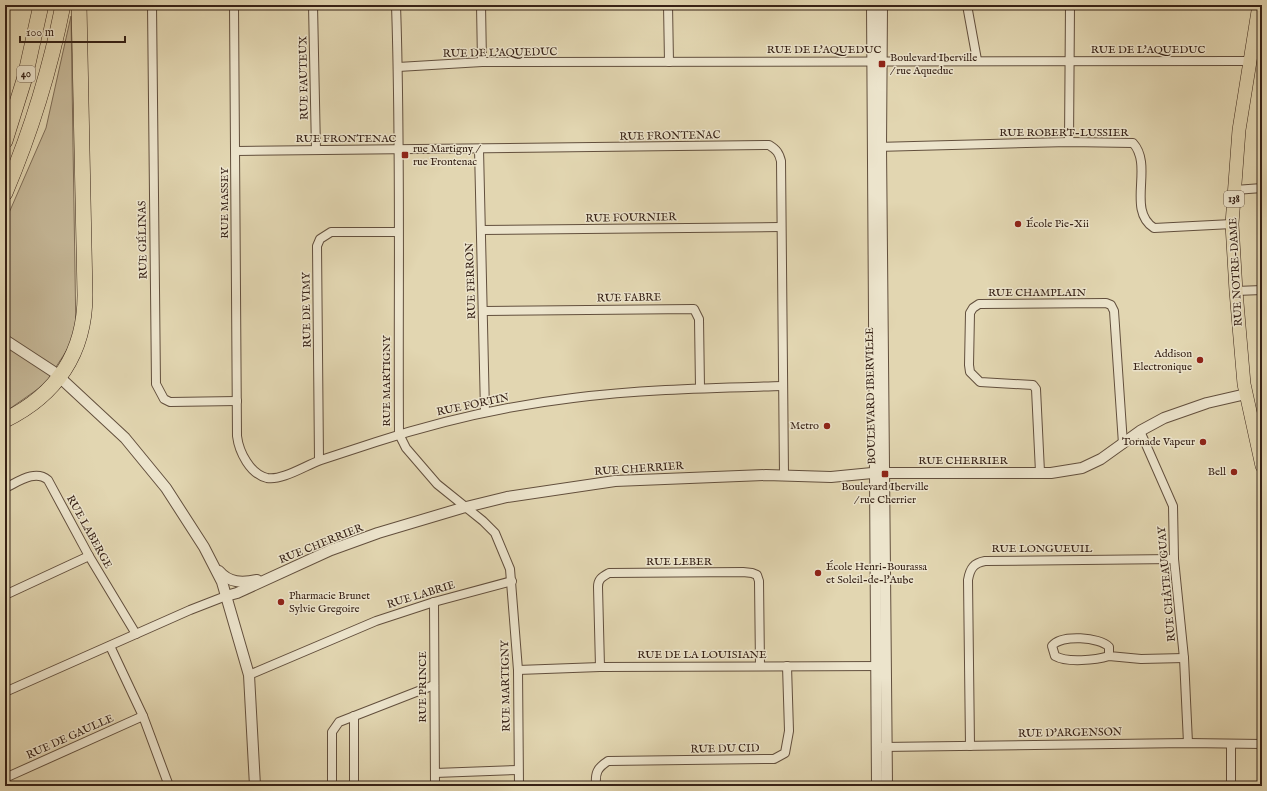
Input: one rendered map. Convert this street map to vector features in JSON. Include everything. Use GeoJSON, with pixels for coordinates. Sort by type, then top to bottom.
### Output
{"type":"FeatureCollection","features":[{"type":"Feature","properties":{"kind":"highway","name":"40"},"geometry":{"type":"LineString","coordinates":[[5,141],[25,77],[41,5]]}},
{"type":"Feature","properties":{"kind":"highway"},"geometry":{"type":"LineString","coordinates":[[5,193],[35,116],[54,49],[63,5]]}},
{"type":"Feature","properties":{"kind":"highway"},"geometry":{"type":"LineString","coordinates":[[5,420],[30,406],[60,377],[67,366],[79,339],[84,315],[79,5]]}},
{"type":"Feature","properties":{"kind":"main road","name":"RUE NOTRE-DAME"},"geometry":{"type":"LineString","coordinates":[[1259,5],[1240,130],[1232,224],[1236,291],[1246,394],[1259,438],[1262,466]]}},
{"type":"Feature","properties":{"kind":"street","name":"RUE GÉLINAS"},"geometry":{"type":"LineString","coordinates":[[152,5],[156,384],[164,399],[170,402],[237,401]]}},
{"type":"Feature","properties":{"kind":"street","name":"RUE MASSEY"},"geometry":{"type":"LineString","coordinates":[[234,5],[237,401]]}},
{"type":"Feature","properties":{"kind":"street","name":"RUE FAUTEUX"},"geometry":{"type":"LineString","coordinates":[[313,5],[316,150]]}},
{"type":"Feature","properties":{"kind":"street","name":"RUE MARTIGNY"},"geometry":{"type":"LineString","coordinates":[[396,5],[399,150],[397,232],[399,434],[406,448],[437,484],[495,533],[510,569],[518,670],[519,786]]}},
{"type":"Feature","properties":{"kind":"street"},"geometry":{"type":"LineString","coordinates":[[481,5],[482,62]]}},
{"type":"Feature","properties":{"kind":"street"},"geometry":{"type":"LineString","coordinates":[[668,5],[669,62]]}},
{"type":"Feature","properties":{"kind":"street","name":"BOULEVARD IBERVILLE"},"geometry":{"type":"LineString","coordinates":[[872,5],[877,61],[882,666],[882,747],[878,786]]}},
{"type":"Feature","properties":{"kind":"street","name":"BOULEVARD IBERVILLE"},"geometry":{"type":"LineString","coordinates":[[877,61],[882,5]]}},
{"type":"Feature","properties":{"kind":"street"},"geometry":{"type":"LineString","coordinates":[[967,5],[977,60]]}},
{"type":"Feature","properties":{"kind":"street"},"geometry":{"type":"LineString","coordinates":[[1069,142],[1070,5]]}},
{"type":"Feature","properties":{"kind":"street","name":"RUE DE L'AQUEDUC"},"geometry":{"type":"LineString","coordinates":[[398,66],[482,62],[977,60],[1250,61]]}},
{"type":"Feature","properties":{"kind":"street","name":"RUE ROBERT-LUSSIER"},"geometry":{"type":"LineString","coordinates":[[877,147],[1069,142],[1133,143],[1140,154],[1142,213],[1146,223],[1154,228],[1232,224]]}},
{"type":"Feature","properties":{"kind":"street","name":"RUE FRONTENAC"},"geometry":{"type":"LineString","coordinates":[[236,150],[399,150],[769,145],[779,153],[781,161],[784,475]]}},
{"type":"Feature","properties":{"kind":"street","name":"RUE FERRON"},"geometry":{"type":"LineString","coordinates":[[479,149],[484,311],[485,412]]}},
{"type":"Feature","properties":{"kind":"street"},"geometry":{"type":"LineString","coordinates":[[1234,190],[1262,188]]}},
{"type":"Feature","properties":{"kind":"street","name":"RUE FOURNIER"},"geometry":{"type":"LineString","coordinates":[[481,230],[781,227]]}},
{"type":"Feature","properties":{"kind":"street","name":"RUE DE VIMY"},"geometry":{"type":"LineString","coordinates":[[320,460],[317,246],[320,239],[331,232],[397,232]]}},
{"type":"Feature","properties":{"kind":"street"},"geometry":{"type":"LineString","coordinates":[[1236,291],[1262,290]]}},
{"type":"Feature","properties":{"kind":"street","name":"RUE CHAMPLAIN"},"geometry":{"type":"LineString","coordinates":[[1040,472],[1036,389],[1032,385],[980,382],[970,372],[970,313],[973,308],[979,304],[1106,303],[1111,306],[1114,311],[1123,444]]}},
{"type":"Feature","properties":{"kind":"street","name":"RUE FABRE"},"geometry":{"type":"LineString","coordinates":[[484,311],[694,309],[699,319],[700,388]]}},
{"type":"Feature","properties":{"kind":"street"},"geometry":{"type":"LineString","coordinates":[[5,340],[48,367],[121,434],[142,457],[172,496],[223,576],[235,582],[257,580],[285,571]]}},
{"type":"Feature","properties":{"kind":"street","name":"RUE FORTIN"},"geometry":{"type":"LineString","coordinates":[[237,401],[238,446],[241,453],[249,465],[260,475],[267,478],[278,478],[320,460],[399,434],[485,412],[574,398],[700,388],[782,386]]}},
{"type":"Feature","properties":{"kind":"street","name":"RUE CHERRIER"},"geometry":{"type":"LineString","coordinates":[[5,692],[215,599],[226,596],[331,550],[466,507],[507,497],[615,481],[784,475],[831,477],[880,473],[1051,473],[1082,468],[1101,459],[1140,431],[1157,421],[1187,409],[1246,394]]}},
{"type":"Feature","properties":{"kind":"street","name":"RUE CHÂTEAUGUAY"},"geometry":{"type":"LineString","coordinates":[[1140,431],[1173,506],[1174,559],[1184,658],[1188,743]]}},
{"type":"Feature","properties":{"kind":"street","name":"RUE LABERGE"},"geometry":{"type":"LineString","coordinates":[[5,488],[34,476],[43,476],[48,480],[89,556],[136,634]]}},
{"type":"Feature","properties":{"kind":"street"},"geometry":{"type":"LineString","coordinates":[[5,595],[89,556]]}},
{"type":"Feature","properties":{"kind":"street"},"geometry":{"type":"LineString","coordinates":[[210,556],[222,582],[249,675],[255,786]]}},
{"type":"Feature","properties":{"kind":"street","name":"RUE LONGUEUIL"},"geometry":{"type":"LineString","coordinates":[[970,746],[968,580],[973,566],[978,562],[985,561],[1174,559]]}},
{"type":"Feature","properties":{"kind":"street","name":"RUE LEBER"},"geometry":{"type":"LineString","coordinates":[[600,667],[598,581],[602,577],[609,573],[743,572],[757,575],[759,581],[760,666]]}},
{"type":"Feature","properties":{"kind":"street","name":"RUE LABRIE"},"geometry":{"type":"LineString","coordinates":[[249,675],[376,621],[434,602],[512,581]]}},
{"type":"Feature","properties":{"kind":"street","name":"RUE PRINCE"},"geometry":{"type":"LineString","coordinates":[[434,602],[435,786]]}},
{"type":"Feature","properties":{"kind":"street"},"geometry":{"type":"LineString","coordinates":[[1109,656],[1109,647],[1105,642],[1098,640],[1063,639],[1056,641],[1052,646],[1055,656],[1060,660],[1098,659],[1109,656],[1141,659],[1184,658]]}},
{"type":"Feature","properties":{"kind":"street"},"geometry":{"type":"LineString","coordinates":[[110,646],[144,716],[169,786]]}},
{"type":"Feature","properties":{"kind":"street","name":"RUE DU CID"},"geometry":{"type":"LineString","coordinates":[[596,786],[595,775],[599,767],[608,761],[774,759],[785,753],[789,731],[787,666]]}},
{"type":"Feature","properties":{"kind":"street","name":"RUE DE LA LOUISIANE"},"geometry":{"type":"LineString","coordinates":[[518,670],[600,667],[882,666]]}},
{"type":"Feature","properties":{"kind":"street"},"geometry":{"type":"LineString","coordinates":[[332,786],[332,732],[339,722],[434,685]]}},
{"type":"Feature","properties":{"kind":"street","name":"RUE DE GAULLE"},"geometry":{"type":"LineString","coordinates":[[5,778],[144,716]]}},
{"type":"Feature","properties":{"kind":"street"},"geometry":{"type":"LineString","coordinates":[[354,716],[354,786]]}},
{"type":"Feature","properties":{"kind":"street","name":"RUE D'ARGENSON"},"geometry":{"type":"LineString","coordinates":[[882,747],[1188,743],[1262,744]]}},
{"type":"Feature","properties":{"kind":"street"},"geometry":{"type":"LineString","coordinates":[[1230,744],[1231,786]]}},
{"type":"Feature","properties":{"kind":"street","name":"BOULEVARD IBERVILLE"},"geometry":{"type":"LineString","coordinates":[[882,747],[887,786]]}},
{"type":"Feature","properties":{"kind":"street"},"geometry":{"type":"LineString","coordinates":[[435,773],[518,770]]}},
{"type":"Feature","properties":{"kind":"shaded area"},"geometry":{"type":"Polygon","coordinates":[[[71,16],[76,336],[45,384],[5,412],[5,222],[46,128],[71,16]]]}},
{"type":"Feature","properties":{"kind":"place","name":"Boulevard Iberville / rue Aqueduc"},"geometry":{"type":"Point","coordinates":[882,64]}},
{"type":"Feature","properties":{"kind":"place","name":"rue Martigny / rue Frontenac"},"geometry":{"type":"Point","coordinates":[405,155]}},
{"type":"Feature","properties":{"kind":"place","name":"École Pie-Xii"},"geometry":{"type":"Point","coordinates":[1018,224]}},
{"type":"Feature","properties":{"kind":"place","name":"Addison Electronique"},"geometry":{"type":"Point","coordinates":[1200,360]}},
{"type":"Feature","properties":{"kind":"place","name":"Metro"},"geometry":{"type":"Point","coordinates":[827,426]}},
{"type":"Feature","properties":{"kind":"place","name":"Tornade Vapeur"},"geometry":{"type":"Point","coordinates":[1203,442]}},
{"type":"Feature","properties":{"kind":"place","name":"Bell"},"geometry":{"type":"Point","coordinates":[1234,472]}},
{"type":"Feature","properties":{"kind":"place","name":"Boulevard Iberville / rue Cherrier"},"geometry":{"type":"Point","coordinates":[885,474]}},
{"type":"Feature","properties":{"kind":"place","name":"École Henri-Bourassa et Soleil-de-l'Aube"},"geometry":{"type":"Point","coordinates":[818,573]}},
{"type":"Feature","properties":{"kind":"place","name":"Pharmacie Brunet Sylvie Gregoire"},"geometry":{"type":"Point","coordinates":[281,602]}}]}
